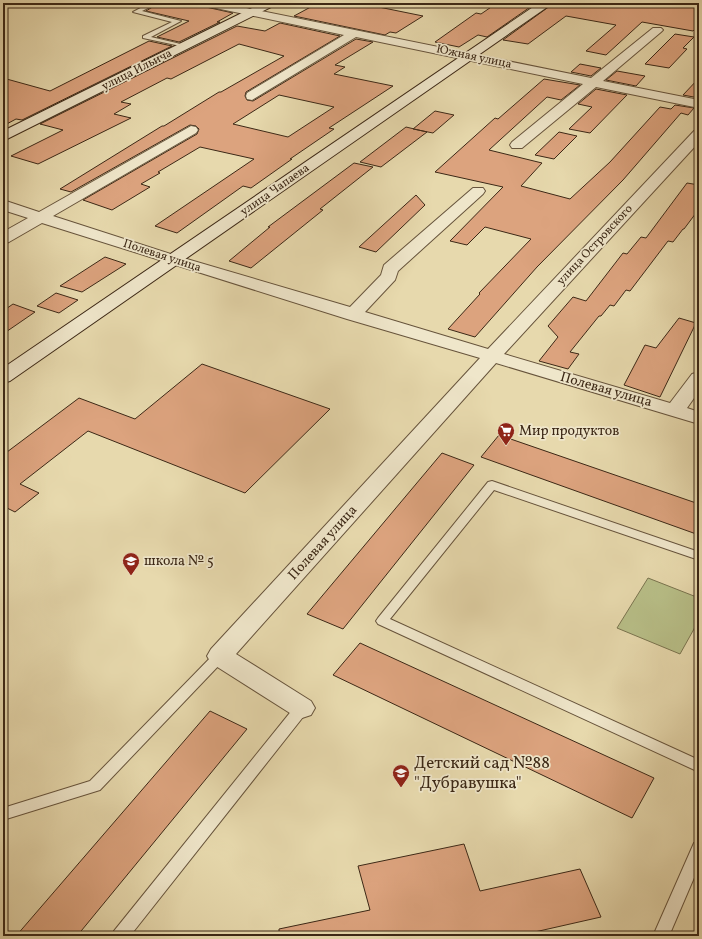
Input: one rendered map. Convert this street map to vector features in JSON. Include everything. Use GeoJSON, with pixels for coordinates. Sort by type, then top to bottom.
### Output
{"type":"FeatureCollection","features":[{"type":"Feature","properties":{"kind":"street","name":"Южная улица"},"geometry":{"type":"LineString","coordinates":[[206,3],[469,55],[699,104]]}},
{"type":"Feature","properties":{"kind":"street","name":"улица Ильича"},"geometry":{"type":"LineString","coordinates":[[3,136],[271,3]]}},
{"type":"Feature","properties":{"kind":"street","name":"улица Чапаева"},"geometry":{"type":"LineString","coordinates":[[3,376],[174,260],[469,55],[547,3]]}},
{"type":"Feature","properties":{"kind":"street"},"geometry":{"type":"LineString","coordinates":[[517,145],[657,30]]}},
{"type":"Feature","properties":{"kind":"street"},"geometry":{"type":"LineString","coordinates":[[252,96],[355,33]]}},
{"type":"Feature","properties":{"kind":"street"},"geometry":{"type":"LineString","coordinates":[[3,240],[191,130]]}},
{"type":"Feature","properties":{"kind":"street","name":"улица Островского"},"geometry":{"type":"LineString","coordinates":[[491,357],[699,134]]}},
{"type":"Feature","properties":{"kind":"street"},"geometry":{"type":"LineString","coordinates":[[353,314],[389,276],[390,269],[478,191]]}},
{"type":"Feature","properties":{"kind":"street","name":"Полевая улица"},"geometry":{"type":"LineString","coordinates":[[3,205],[174,260],[491,357],[676,410],[699,418]]}},
{"type":"Feature","properties":{"kind":"street","name":"Полевая улица"},"geometry":{"type":"LineString","coordinates":[[220,656],[491,357]]}},
{"type":"Feature","properties":{"kind":"street"},"geometry":{"type":"LineString","coordinates":[[676,410],[699,378]]}},
{"type":"Feature","properties":{"kind":"street"},"geometry":{"type":"LineString","coordinates":[[220,656],[302,708]]}},
{"type":"Feature","properties":{"kind":"lane"},"geometry":{"type":"LineString","coordinates":[[155,3],[136,12],[178,21],[145,37],[183,46]]}},
{"type":"Feature","properties":{"kind":"lane"},"geometry":{"type":"LineString","coordinates":[[699,556],[492,485],[382,621],[699,766]]}},
{"type":"Feature","properties":{"kind":"lane"},"geometry":{"type":"LineString","coordinates":[[3,814],[95,786],[220,656]]}},
{"type":"Feature","properties":{"kind":"lane"},"geometry":{"type":"LineString","coordinates":[[120,936],[302,708]]}},
{"type":"Feature","properties":{"kind":"lane"},"geometry":{"type":"LineString","coordinates":[[661,936],[699,848]]}},
{"type":"Feature","properties":{"kind":"green space"},"geometry":{"type":"Polygon","coordinates":[[[648,578],[699,598],[699,620],[680,654],[617,628],[648,578]]]}},
{"type":"Feature","properties":{"kind":"building"},"geometry":{"type":"Polygon","coordinates":[[[159,3],[200,3],[206,7],[233,13],[217,22],[220,22],[179,42],[157,37],[189,21],[146,11],[159,3]]]}},
{"type":"Feature","properties":{"kind":"building"},"geometry":{"type":"Polygon","coordinates":[[[318,3],[359,3],[423,16],[396,33],[390,32],[385,35],[294,16],[318,3]]]}},
{"type":"Feature","properties":{"kind":"building"},"geometry":{"type":"Polygon","coordinates":[[[497,3],[536,3],[487,37],[478,35],[459,47],[435,42],[476,13],[481,14],[497,3]]]}},
{"type":"Feature","properties":{"kind":"building"},"geometry":{"type":"Polygon","coordinates":[[[554,3],[699,3],[699,25],[693,31],[642,22],[606,55],[586,51],[616,25],[566,16],[528,44],[503,40],[554,3]]]}},
{"type":"Feature","properties":{"kind":"building"},"geometry":{"type":"Polygon","coordinates":[[[280,23],[340,36],[246,92],[245,96],[247,100],[253,101],[356,39],[373,42],[335,65],[345,67],[334,74],[393,86],[329,128],[334,129],[251,188],[243,186],[177,233],[155,226],[254,159],[200,147],[141,184],[150,187],[112,210],[83,200],[197,134],[199,129],[196,126],[190,125],[71,192],[60,189],[219,92],[284,56],[239,44],[171,79],[167,78],[121,102],[131,104],[114,114],[131,118],[38,164],[11,156],[63,130],[40,124],[237,26],[265,31],[280,23]],[[279,95],[233,124],[288,137],[334,107],[279,95]]]}},
{"type":"Feature","properties":{"kind":"building"},"geometry":{"type":"Polygon","coordinates":[[[675,34],[694,37],[683,48],[687,49],[669,68],[645,64],[675,34]]]}},
{"type":"Feature","properties":{"kind":"building"},"geometry":{"type":"Polygon","coordinates":[[[149,41],[172,46],[22,120],[16,119],[3,126],[3,78],[50,91],[149,41]]]}},
{"type":"Feature","properties":{"kind":"building"},"geometry":{"type":"Polygon","coordinates":[[[580,64],[601,68],[591,76],[571,72],[580,64]]]}},
{"type":"Feature","properties":{"kind":"building"},"geometry":{"type":"Polygon","coordinates":[[[617,71],[645,76],[636,86],[606,80],[617,71]]]}},
{"type":"Feature","properties":{"kind":"building"},"geometry":{"type":"Polygon","coordinates":[[[699,78],[699,98],[683,95],[699,78]]]}},
{"type":"Feature","properties":{"kind":"building"},"geometry":{"type":"Polygon","coordinates":[[[544,79],[580,85],[561,100],[547,97],[489,150],[542,163],[521,186],[570,199],[610,162],[660,107],[671,109],[675,105],[694,108],[688,115],[681,113],[623,180],[537,267],[475,337],[448,329],[480,294],[479,293],[531,239],[485,227],[467,245],[450,241],[503,187],[435,172],[495,118],[498,119],[544,79]]]}},
{"type":"Feature","properties":{"kind":"building"},"geometry":{"type":"Polygon","coordinates":[[[596,89],[627,95],[590,133],[569,129],[592,107],[578,104],[596,89]]]}},
{"type":"Feature","properties":{"kind":"building"},"geometry":{"type":"Polygon","coordinates":[[[435,111],[454,115],[433,133],[413,129],[435,111]]]}},
{"type":"Feature","properties":{"kind":"building"},"geometry":{"type":"Polygon","coordinates":[[[406,127],[427,132],[381,167],[360,162],[406,127]]]}},
{"type":"Feature","properties":{"kind":"building"},"geometry":{"type":"Polygon","coordinates":[[[559,132],[577,136],[554,159],[535,155],[559,132]]]}},
{"type":"Feature","properties":{"kind":"building"},"geometry":{"type":"Polygon","coordinates":[[[354,163],[373,167],[320,209],[323,210],[251,268],[229,261],[270,227],[268,227],[354,163]]]}},
{"type":"Feature","properties":{"kind":"building"},"geometry":{"type":"Polygon","coordinates":[[[687,183],[699,185],[699,209],[673,242],[668,241],[630,291],[626,290],[614,306],[610,305],[601,316],[599,316],[570,352],[579,354],[568,369],[539,361],[558,337],[548,326],[573,297],[586,301],[623,253],[627,254],[641,237],[646,238],[687,183]]]}},
{"type":"Feature","properties":{"kind":"building"},"geometry":{"type":"Polygon","coordinates":[[[416,195],[425,205],[376,252],[359,247],[416,195]]]}},
{"type":"Feature","properties":{"kind":"building"},"geometry":{"type":"Polygon","coordinates":[[[105,257],[126,264],[82,292],[60,286],[105,257]]]}},
{"type":"Feature","properties":{"kind":"building"},"geometry":{"type":"Polygon","coordinates":[[[56,293],[78,300],[59,313],[37,306],[56,293]]]}},
{"type":"Feature","properties":{"kind":"building"},"geometry":{"type":"Polygon","coordinates":[[[13,304],[35,312],[3,334],[3,311],[13,304]]]}},
{"type":"Feature","properties":{"kind":"building"},"geometry":{"type":"Polygon","coordinates":[[[679,318],[696,323],[660,397],[624,385],[645,345],[656,348],[679,318]]]}},
{"type":"Feature","properties":{"kind":"building"},"geometry":{"type":"Polygon","coordinates":[[[202,364],[330,409],[245,493],[88,431],[20,484],[39,493],[15,512],[3,506],[3,455],[79,398],[135,419],[202,364]]]}},
{"type":"Feature","properties":{"kind":"building"},"geometry":{"type":"Polygon","coordinates":[[[499,435],[699,504],[699,535],[481,457],[499,435]]]}},
{"type":"Feature","properties":{"kind":"building"},"geometry":{"type":"Polygon","coordinates":[[[442,453],[474,465],[343,629],[307,614],[442,453]]]}},
{"type":"Feature","properties":{"kind":"building"},"geometry":{"type":"Polygon","coordinates":[[[360,643],[654,778],[632,818],[333,675],[360,643]]]}},
{"type":"Feature","properties":{"kind":"building"},"geometry":{"type":"Polygon","coordinates":[[[210,711],[247,729],[77,936],[16,936],[210,711]]]}},
{"type":"Feature","properties":{"kind":"building"},"geometry":{"type":"Polygon","coordinates":[[[464,844],[480,891],[580,869],[601,917],[517,936],[279,936],[279,929],[370,910],[358,866],[464,844]]]}},
{"type":"Feature","properties":{"kind":"place","name":"Мир продуктов"},"geometry":{"type":"Point","coordinates":[506,446]}},
{"type":"Feature","properties":{"kind":"place","name":"школа № 5"},"geometry":{"type":"Point","coordinates":[131,576]}},
{"type":"Feature","properties":{"kind":"place","name":"Детский сад №88 \"Дубравушка\""},"geometry":{"type":"Point","coordinates":[401,788]}}]}
